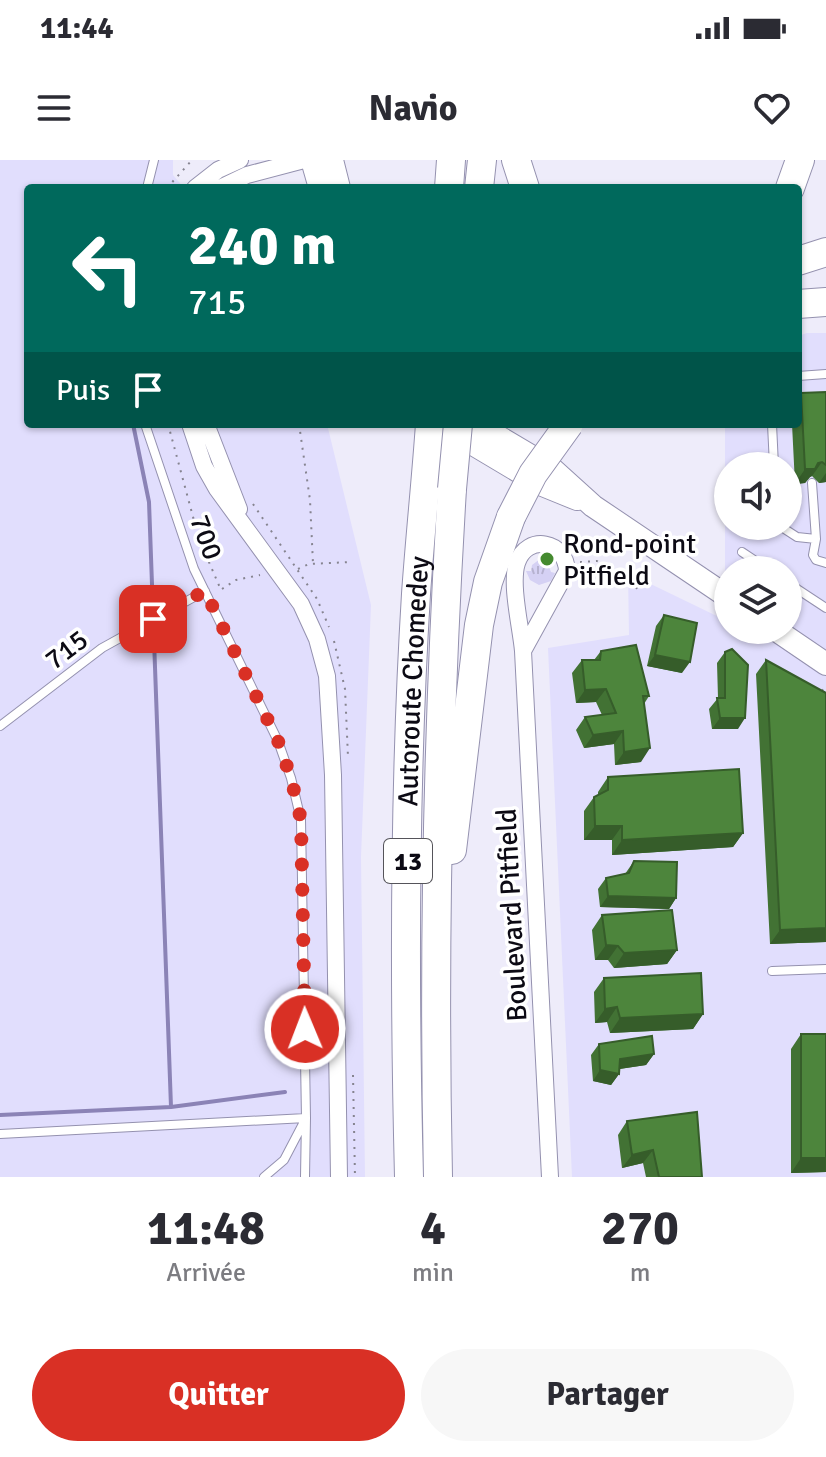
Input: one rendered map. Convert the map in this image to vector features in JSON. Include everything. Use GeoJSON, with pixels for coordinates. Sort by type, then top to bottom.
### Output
{"type":"FeatureCollection","features":[{"type":"Feature","properties":{"kind":"highway"},"geometry":{"type":"LineString","coordinates":[[435,160],[436,184]]}},
{"type":"Feature","properties":{"kind":"highway"},"geometry":{"type":"LineString","coordinates":[[449,184],[451,160]]}},
{"type":"Feature","properties":{"kind":"highway"},"geometry":{"type":"LineString","coordinates":[[479,184],[482,160]]}},
{"type":"Feature","properties":{"kind":"highway"},"geometry":{"type":"LineString","coordinates":[[516,160],[524,184]]}},
{"type":"Feature","properties":{"kind":"highway"},"geometry":{"type":"LineString","coordinates":[[791,184],[800,160]]}},
{"type":"Feature","properties":{"kind":"highway"},"geometry":{"type":"LineString","coordinates":[[802,260],[826,252]]}},
{"type":"Feature","properties":{"kind":"highway"},"geometry":{"type":"LineString","coordinates":[[802,304],[826,302]]}},
{"type":"Feature","properties":{"kind":"highway","name":"Autoroute Chomedey"},"geometry":{"type":"LineString","coordinates":[[409,1177],[407,946],[410,739],[416,606],[430,428]]}},
{"type":"Feature","properties":{"kind":"highway","name":"Autoroute Chomedey"},"geometry":{"type":"LineString","coordinates":[[438,1177],[435,982],[440,726],[458,428]]}},
{"type":"Feature","properties":{"kind":"highway"},"geometry":{"type":"LineString","coordinates":[[435,982],[479,625],[493,568],[511,517],[533,474],[566,428]]}},
{"type":"Feature","properties":{"kind":"street"},"geometry":{"type":"LineString","coordinates":[[200,184],[218,170],[240,160]]}},
{"type":"Feature","properties":{"kind":"street"},"geometry":{"type":"LineString","coordinates":[[228,184],[247,175],[304,160]]}},
{"type":"Feature","properties":{"kind":"street"},"geometry":{"type":"LineString","coordinates":[[311,184],[312,160]]}},
{"type":"Feature","properties":{"kind":"street"},"geometry":{"type":"LineString","coordinates":[[332,160],[338,184]]}},
{"type":"Feature","properties":{"kind":"street"},"geometry":{"type":"LineString","coordinates":[[191,428],[212,480],[301,604],[317,639],[324,664],[330,699],[339,1177]]}},
{"type":"Feature","properties":{"kind":"street"},"geometry":{"type":"LineString","coordinates":[[207,428],[229,486],[254,539]]}},
{"type":"Feature","properties":{"kind":"street"},"geometry":{"type":"LineString","coordinates":[[448,428],[540,484],[593,506]]}},
{"type":"Feature","properties":{"kind":"street"},"geometry":{"type":"LineString","coordinates":[[484,428],[551,468],[593,506],[714,588]]}},
{"type":"Feature","properties":{"kind":"street","name":"Boulevard Pitfield"},"geometry":{"type":"LineString","coordinates":[[523,651],[567,571],[567,564],[560,552],[547,544],[540,543],[526,549],[516,568],[550,1177]]}},
{"type":"Feature","properties":{"kind":"street"},"geometry":{"type":"LineString","coordinates":[[797,644],[826,664]]}},
{"type":"Feature","properties":{"kind":"lane"},"geometry":{"type":"LineString","coordinates":[[148,184],[154,160]]}},
{"type":"Feature","properties":{"kind":"lane"},"geometry":{"type":"LineString","coordinates":[[802,376],[826,374]]}},
{"type":"Feature","properties":{"kind":"lane","name":"700"},"geometry":{"type":"LineString","coordinates":[[146,428],[194,569],[278,741],[301,820],[305,1177]]}},
{"type":"Feature","properties":{"kind":"lane"},"geometry":{"type":"LineString","coordinates":[[772,428],[773,452]]}},
{"type":"Feature","properties":{"kind":"lane"},"geometry":{"type":"LineString","coordinates":[[812,483],[816,539],[813,555],[816,560],[826,563]]}},
{"type":"Feature","properties":{"kind":"lane"},"geometry":{"type":"LineString","coordinates":[[802,538],[816,539]]}},
{"type":"Feature","properties":{"kind":"lane"},"geometry":{"type":"LineString","coordinates":[[742,552],[748,556]]}},
{"type":"Feature","properties":{"kind":"lane"},"geometry":{"type":"LineString","coordinates":[[802,592],[826,608]]}},
{"type":"Feature","properties":{"kind":"lane","name":"715"},"geometry":{"type":"LineString","coordinates":[[0,726],[102,648],[207,594]]}},
{"type":"Feature","properties":{"kind":"lane"},"geometry":{"type":"LineString","coordinates":[[772,971],[826,969]]}},
{"type":"Feature","properties":{"kind":"lane"},"geometry":{"type":"LineString","coordinates":[[0,1134],[306,1118],[284,1160],[264,1177]]}},
{"type":"Feature","properties":{"kind":"path"},"geometry":{"type":"LineString","coordinates":[[171,184],[192,160]]}},
{"type":"Feature","properties":{"kind":"path"},"geometry":{"type":"LineString","coordinates":[[169,428],[199,539],[221,590]]}},
{"type":"Feature","properties":{"kind":"path"},"geometry":{"type":"LineString","coordinates":[[300,428],[310,500],[313,564]]}},
{"type":"Feature","properties":{"kind":"path"},"geometry":{"type":"LineString","coordinates":[[575,562],[597,561],[638,589],[645,563]]}},
{"type":"Feature","properties":{"kind":"path"},"geometry":{"type":"LineString","coordinates":[[207,594],[221,590],[229,583],[268,573],[313,564],[350,562]]}},
{"type":"Feature","properties":{"kind":"path"},"geometry":{"type":"LineString","coordinates":[[819,695],[826,685]]}},
{"type":"Feature","properties":{"kind":"shaded area"},"geometry":{"type":"Polygon","coordinates":[[[0,160],[173,160],[173,175],[181,184],[24,184],[24,428],[328,428],[371,605],[361,857],[365,1177],[0,1177],[0,160]]]}},
{"type":"Feature","properties":{"kind":"shaded area"},"geometry":{"type":"Polygon","coordinates":[[[826,333],[826,1177],[572,1177],[548,648],[629,635],[628,573],[714,615],[714,644],[802,644],[802,556],[725,556],[725,540],[802,540],[802,452],[725,452],[725,428],[802,428],[802,335],[826,333]]]}},
{"type":"Feature","properties":{"kind":"green space"},"geometry":{"type":"Polygon","coordinates":[[[540,559],[555,573],[551,581],[539,585],[530,580],[526,571],[531,571],[532,565],[540,559]]]}},
{"type":"Feature","properties":{"kind":"building"},"geometry":{"type":"Polygon","coordinates":[[[826,392],[826,465],[818,463],[815,469],[805,469],[802,393],[826,392]]]}},
{"type":"Feature","properties":{"kind":"building"},"geometry":{"type":"Polygon","coordinates":[[[664,615],[697,623],[690,662],[655,655],[664,615]]]}},
{"type":"Feature","properties":{"kind":"building"},"geometry":{"type":"Polygon","coordinates":[[[636,645],[649,696],[643,696],[650,748],[624,752],[623,731],[593,735],[585,717],[616,713],[606,689],[585,690],[582,660],[600,660],[601,651],[636,645]]]}},
{"type":"Feature","properties":{"kind":"building"},"geometry":{"type":"Polygon","coordinates":[[[732,649],[748,665],[745,718],[720,718],[717,698],[725,698],[725,652],[732,649]]]}},
{"type":"Feature","properties":{"kind":"building"},"geometry":{"type":"Polygon","coordinates":[[[766,660],[826,693],[826,928],[780,930],[766,660]]]}},
{"type":"Feature","properties":{"kind":"building"},"geometry":{"type":"Polygon","coordinates":[[[739,769],[743,833],[622,840],[622,826],[595,826],[594,797],[608,790],[608,777],[739,769]]]}},
{"type":"Feature","properties":{"kind":"building"},"geometry":{"type":"Polygon","coordinates":[[[634,861],[677,862],[676,898],[608,896],[606,878],[629,873],[634,861]]]}},
{"type":"Feature","properties":{"kind":"building"},"geometry":{"type":"Polygon","coordinates":[[[672,910],[677,950],[624,953],[618,946],[606,945],[602,915],[672,910]]]}},
{"type":"Feature","properties":{"kind":"building"},"geometry":{"type":"Polygon","coordinates":[[[701,973],[703,1014],[620,1018],[617,1007],[605,1009],[604,978],[701,973]]]}},
{"type":"Feature","properties":{"kind":"building"},"geometry":{"type":"Polygon","coordinates":[[[801,1034],[826,1034],[826,1158],[801,1158],[801,1034]]]}},
{"type":"Feature","properties":{"kind":"building"},"geometry":{"type":"Polygon","coordinates":[[[652,1036],[654,1054],[620,1059],[619,1074],[600,1070],[599,1044],[652,1036]]]}},
{"type":"Feature","properties":{"kind":"building"},"geometry":{"type":"Polygon","coordinates":[[[697,1112],[702,1177],[659,1177],[653,1150],[632,1155],[627,1121],[697,1112]]]}},
{"type":"Feature","properties":{"kind":"waterway"},"geometry":{"type":"LineString","coordinates":[[134,428],[149,502],[171,1107]]}},
{"type":"Feature","properties":{"kind":"waterway"},"geometry":{"type":"LineString","coordinates":[[0,1115],[171,1107],[285,1092]]}},
{"type":"Feature","properties":{"kind":"place","name":"Rond-point Pitfield"},"geometry":{"type":"Point","coordinates":[547,559]}},
{"type":"Feature","properties":{"kind":"route"},"geometry":{"type":"LineString","coordinates":[[153,619],[205,591],[278,741],[301,820],[305,1029]]}}]}
